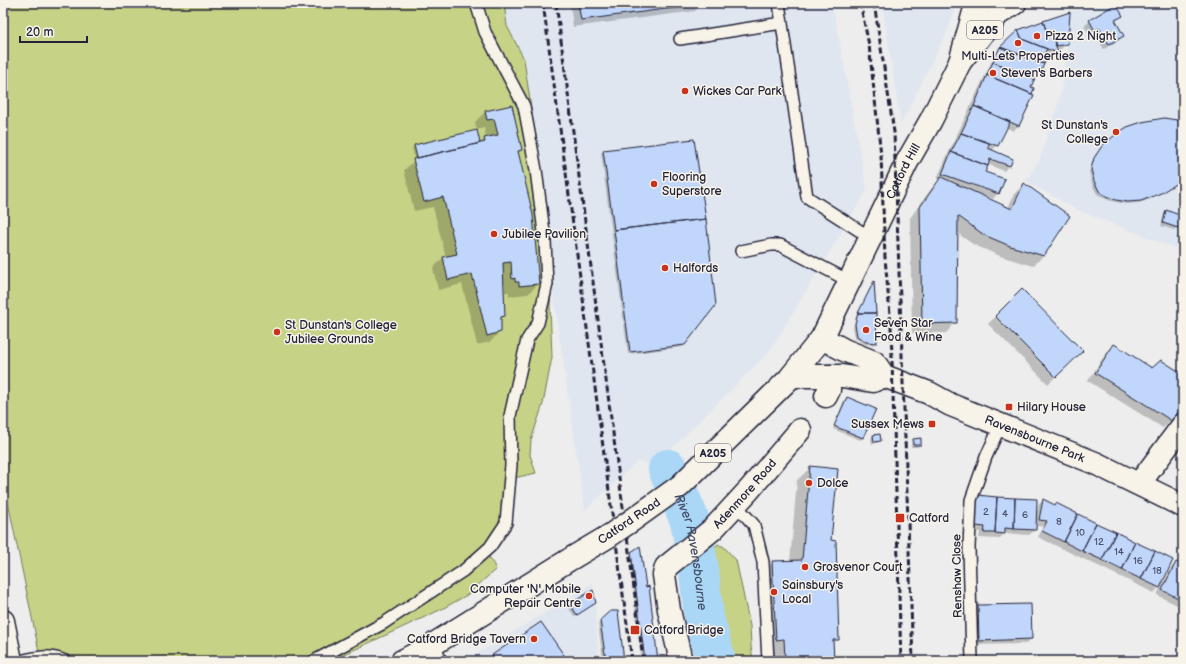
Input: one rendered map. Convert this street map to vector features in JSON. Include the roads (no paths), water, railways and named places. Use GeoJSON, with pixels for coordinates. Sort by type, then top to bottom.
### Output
{"type":"FeatureCollection","features":[{"type":"Feature","properties":{"kind":"main road","name":"Catford Hill"},"geometry":{"type":"LineString","coordinates":[[822,338],[907,162],[931,120],[960,62],[974,12],[979,3]]}},
{"type":"Feature","properties":{"kind":"main road","name":"A205"},"geometry":{"type":"LineString","coordinates":[[960,62],[998,14],[1014,3]]}},
{"type":"Feature","properties":{"kind":"main road","name":"Ravensbourne Park"},"geometry":{"type":"LineString","coordinates":[[822,338],[844,350],[874,362],[884,376],[929,393],[951,405],[1095,463],[1183,506]]}},
{"type":"Feature","properties":{"kind":"main road","name":"Catford Road"},"geometry":{"type":"LineString","coordinates":[[402,661],[432,654],[572,558],[609,536],[680,486],[791,378],[822,338]]}},
{"type":"Feature","properties":{"kind":"main road"},"geometry":{"type":"LineString","coordinates":[[791,378],[827,386],[842,376],[873,381],[884,376]]}},
{"type":"Feature","properties":{"kind":"main road"},"geometry":{"type":"LineString","coordinates":[[1139,484],[1183,425]]}},
{"type":"Feature","properties":{"kind":"main road","name":"Adenmore Road"},"geometry":{"type":"LineString","coordinates":[[681,661],[669,610],[664,575],[666,567],[713,529],[736,505],[800,430]]}},
{"type":"Feature","properties":{"kind":"main road"},"geometry":{"type":"LineString","coordinates":[[3,621],[11,661]]}},
{"type":"Feature","properties":{"kind":"lane"},"geometry":{"type":"LineString","coordinates":[[314,661],[384,623],[463,571],[490,547],[506,523],[511,465],[510,416],[527,340],[538,323],[547,284],[545,240],[536,170],[524,106],[485,32],[476,3]]}},
{"type":"Feature","properties":{"kind":"lane"},"geometry":{"type":"LineString","coordinates":[[779,3],[807,198],[871,238]]}},
{"type":"Feature","properties":{"kind":"lane"},"geometry":{"type":"LineString","coordinates":[[680,39],[782,23]]}},
{"type":"Feature","properties":{"kind":"lane"},"geometry":{"type":"LineString","coordinates":[[741,250],[780,245],[849,282]]}},
{"type":"Feature","properties":{"kind":"lane","name":"Renshaw Close"},"geometry":{"type":"LineString","coordinates":[[972,661],[969,548],[971,500],[986,457],[1001,424]]}},
{"type":"Feature","properties":{"kind":"lane"},"geometry":{"type":"LineString","coordinates":[[736,505],[754,525],[763,562],[768,661]]}},
{"type":"Feature","properties":{"kind":"lane"},"geometry":{"type":"LineString","coordinates":[[20,661],[40,656],[48,656],[65,661]]}},
{"type":"Feature","properties":{"kind":"waterway","name":"River Ravensbourne"},"geometry":{"type":"LineString","coordinates":[[668,469],[690,521],[698,564],[704,617],[716,661]]}},
{"type":"Feature","properties":{"kind":"railway"},"geometry":{"type":"LineString","coordinates":[[543,3],[632,661]]}},
{"type":"Feature","properties":{"kind":"railway"},"geometry":{"type":"LineString","coordinates":[[556,3],[643,661]]}},
{"type":"Feature","properties":{"kind":"railway"},"geometry":{"type":"LineString","coordinates":[[860,3],[869,45],[881,155],[885,258],[891,326],[901,661]]}},
{"type":"Feature","properties":{"kind":"railway"},"geometry":{"type":"LineString","coordinates":[[874,3],[894,132],[913,661]]}},
{"type":"Feature","properties":{"kind":"place","name":"Pizza 2 Night"},"geometry":{"type":"Point","coordinates":[1037,36]}},
{"type":"Feature","properties":{"kind":"place","name":"Multi-Lets Properties"},"geometry":{"type":"Point","coordinates":[1018,43]}},
{"type":"Feature","properties":{"kind":"place","name":"Steven's Barbers"},"geometry":{"type":"Point","coordinates":[993,73]}},
{"type":"Feature","properties":{"kind":"place","name":"Wickes Car Park"},"geometry":{"type":"Point","coordinates":[685,91]}},
{"type":"Feature","properties":{"kind":"place","name":"St Dunstan's College"},"geometry":{"type":"Point","coordinates":[1116,132]}},
{"type":"Feature","properties":{"kind":"place","name":"Flooring Superstore"},"geometry":{"type":"Point","coordinates":[654,184]}},
{"type":"Feature","properties":{"kind":"place","name":"Jubilee Pavilion"},"geometry":{"type":"Point","coordinates":[494,234]}},
{"type":"Feature","properties":{"kind":"place","name":"Halfords"},"geometry":{"type":"Point","coordinates":[665,268]}},
{"type":"Feature","properties":{"kind":"place","name":"Seven Star Food & Wine"},"geometry":{"type":"Point","coordinates":[866,330]}},
{"type":"Feature","properties":{"kind":"place","name":"St Dunstan's College Jubilee Grounds"},"geometry":{"type":"Point","coordinates":[277,332]}},
{"type":"Feature","properties":{"kind":"place","name":"Hilary House"},"geometry":{"type":"Point","coordinates":[1009,407]}},
{"type":"Feature","properties":{"kind":"place","name":"Sussex Mews"},"geometry":{"type":"Point","coordinates":[932,424]}},
{"type":"Feature","properties":{"kind":"place","name":"Dolce"},"geometry":{"type":"Point","coordinates":[809,483]}},
{"type":"Feature","properties":{"kind":"place","name":"Catford"},"geometry":{"type":"Point","coordinates":[900,518]}},
{"type":"Feature","properties":{"kind":"place","name":"Grosvenor Court"},"geometry":{"type":"Point","coordinates":[805,567]}},
{"type":"Feature","properties":{"kind":"place","name":"Sainsbury's Local"},"geometry":{"type":"Point","coordinates":[774,592]}},
{"type":"Feature","properties":{"kind":"place","name":"Computer 'N' Mobile Repair Centre"},"geometry":{"type":"Point","coordinates":[589,596]}},
{"type":"Feature","properties":{"kind":"place","name":"Catford Bridge"},"geometry":{"type":"Point","coordinates":[635,630]}},
{"type":"Feature","properties":{"kind":"place","name":"Catford Bridge Tavern"},"geometry":{"type":"Point","coordinates":[534,639]}}]}
